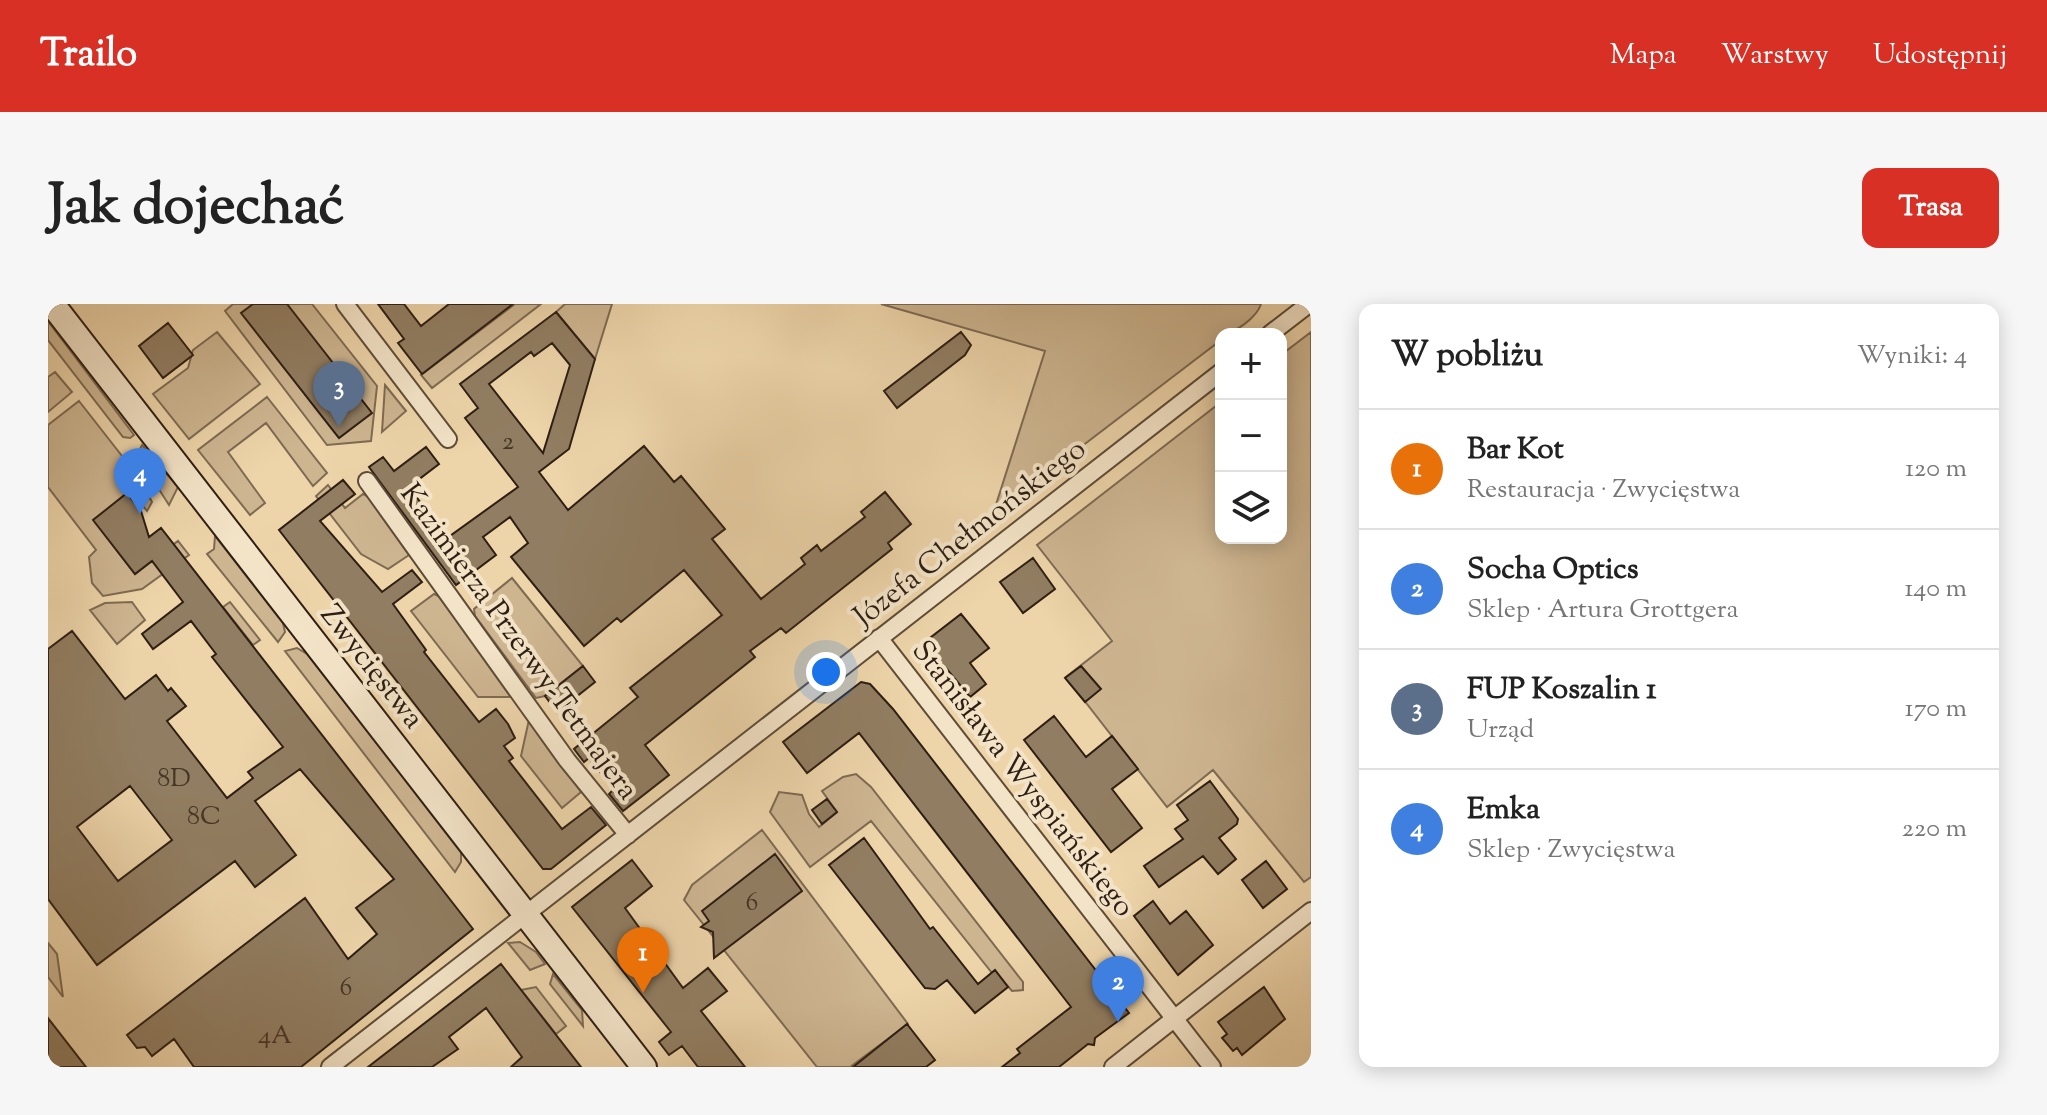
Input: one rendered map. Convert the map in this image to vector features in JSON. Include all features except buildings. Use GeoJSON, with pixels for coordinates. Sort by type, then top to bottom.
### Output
{"type":"FeatureCollection","features":[{"type":"Feature","properties":{"kind":"street","name":"Zwycięstwa"},"geometry":{"type":"LineString","coordinates":[[52,304],[644,1067]]}},
{"type":"Feature","properties":{"kind":"street"},"geometry":{"type":"LineString","coordinates":[[345,304],[448,439]]}},
{"type":"Feature","properties":{"kind":"street"},"geometry":{"type":"LineString","coordinates":[[1278,328],[1309,304]]}},
{"type":"Feature","properties":{"kind":"street","name":"Józefa Chełmońskiego"},"geometry":{"type":"LineString","coordinates":[[330,1067],[1215,377]]}},
{"type":"Feature","properties":{"kind":"street","name":"Kazimierza Przerwy-Tetmajera"},"geometry":{"type":"LineString","coordinates":[[367,481],[567,760],[628,835]]}},
{"type":"Feature","properties":{"kind":"street","name":"Stanisława Wyspiańskiego"},"geometry":{"type":"LineString","coordinates":[[879,638],[1212,1067]]}},
{"type":"Feature","properties":{"kind":"street"},"geometry":{"type":"LineString","coordinates":[[1113,1067],[1311,911]]}},
{"type":"Feature","properties":{"kind":"shaded area"},"geometry":{"type":"Polygon","coordinates":[[[233,304],[312,304],[377,386],[371,441],[327,445],[225,311],[233,304]]]}},
{"type":"Feature","properties":{"kind":"shaded area"},"geometry":{"type":"Polygon","coordinates":[[[515,304],[541,304],[432,388],[421,375],[515,304]]]}},
{"type":"Feature","properties":{"kind":"shaded area"},"geometry":{"type":"Polygon","coordinates":[[[565,304],[612,304],[595,359],[556,312],[565,304]]]}},
{"type":"Feature","properties":{"kind":"shaded area"},"geometry":{"type":"Polygon","coordinates":[[[881,304],[1261,304],[1255,314],[1238,328],[1215,328],[1215,345],[993,514],[1045,351],[881,304]]]}},
{"type":"Feature","properties":{"kind":"shaded area"},"geometry":{"type":"Polygon","coordinates":[[[48,321],[134,435],[130,438],[123,437],[48,340],[48,321]]]}},
{"type":"Feature","properties":{"kind":"shaded area"},"geometry":{"type":"Polygon","coordinates":[[[217,332],[260,384],[189,439],[153,394],[188,368],[193,350],[217,332]]]}},
{"type":"Feature","properties":{"kind":"shaded area"},"geometry":{"type":"Polygon","coordinates":[[[1311,332],[1311,877],[1304,882],[1213,770],[1167,807],[1066,677],[1112,641],[1037,545],[1215,407],[1215,544],[1287,544],[1287,350],[1311,332]]]}},
{"type":"Feature","properties":{"kind":"shaded area"},"geometry":{"type":"Polygon","coordinates":[[[55,372],[72,392],[48,412],[48,377],[55,372]]]}},
{"type":"Feature","properties":{"kind":"shaded area"},"geometry":{"type":"Polygon","coordinates":[[[385,385],[406,411],[382,432],[385,385]]]}},
{"type":"Feature","properties":{"kind":"shaded area"},"geometry":{"type":"Polygon","coordinates":[[[267,397],[327,473],[313,486],[266,423],[228,452],[265,503],[250,515],[198,450],[267,397]]]}},
{"type":"Feature","properties":{"kind":"shaded area"},"geometry":{"type":"Polygon","coordinates":[[[79,401],[140,479],[152,502],[147,511],[131,491],[94,520],[135,574],[178,541],[189,555],[142,589],[103,596],[92,583],[89,557],[96,550],[48,487],[48,425],[79,401]]]}},
{"type":"Feature","properties":{"kind":"shaded area"},"geometry":{"type":"Polygon","coordinates":[[[142,445],[178,487],[169,505],[137,455],[142,445]]]}},
{"type":"Feature","properties":{"kind":"shaded area"},"geometry":{"type":"Polygon","coordinates":[[[328,485],[345,508],[363,494],[369,497],[409,555],[388,569],[361,554],[316,496],[328,485]]]}},
{"type":"Feature","properties":{"kind":"shaded area"},"geometry":{"type":"Polygon","coordinates":[[[215,536],[283,623],[285,632],[278,642],[207,554],[214,549],[215,536]]]}},
{"type":"Feature","properties":{"kind":"shaded area"},"geometry":{"type":"Polygon","coordinates":[[[512,578],[583,666],[545,696],[536,698],[475,616],[474,609],[512,578]]]}},
{"type":"Feature","properties":{"kind":"shaded area"},"geometry":{"type":"Polygon","coordinates":[[[434,594],[445,599],[519,697],[478,697],[411,611],[434,594]]]}},
{"type":"Feature","properties":{"kind":"shaded area"},"geometry":{"type":"Polygon","coordinates":[[[132,602],[145,620],[117,644],[90,610],[105,603],[132,602]]]}},
{"type":"Feature","properties":{"kind":"shaded area"},"geometry":{"type":"Polygon","coordinates":[[[230,602],[260,640],[253,645],[223,607],[230,602]]]}},
{"type":"Feature","properties":{"kind":"shaded area"},"geometry":{"type":"Polygon","coordinates":[[[297,648],[307,654],[461,851],[461,862],[455,872],[285,651],[297,648]]]}},
{"type":"Feature","properties":{"kind":"shaded area"},"geometry":{"type":"Polygon","coordinates":[[[530,715],[581,792],[562,808],[521,756],[530,715]]]}},
{"type":"Feature","properties":{"kind":"shaded area"},"geometry":{"type":"Polygon","coordinates":[[[856,774],[871,787],[1023,982],[1023,990],[1012,991],[995,971],[992,973],[871,821],[810,867],[770,812],[779,792],[802,795],[809,814],[819,827],[837,812],[822,791],[843,777],[856,774]]]}},
{"type":"Feature","properties":{"kind":"shaded area"},"geometry":{"type":"Polygon","coordinates":[[[762,830],[908,1024],[850,1067],[817,1067],[684,900],[692,885],[762,830]]]}},
{"type":"Feature","properties":{"kind":"shaded area"},"geometry":{"type":"Polygon","coordinates":[[[520,942],[536,952],[545,964],[530,970],[508,943],[520,942]]]}},
{"type":"Feature","properties":{"kind":"shaded area"},"geometry":{"type":"Polygon","coordinates":[[[48,943],[57,954],[63,997],[48,977],[48,943]]]}},
{"type":"Feature","properties":{"kind":"shaded area"},"geometry":{"type":"Polygon","coordinates":[[[553,974],[582,1010],[583,1026],[550,984],[553,974]]]}},
{"type":"Feature","properties":{"kind":"shaded area"},"geometry":{"type":"Polygon","coordinates":[[[536,987],[566,1026],[556,1034],[521,990],[536,987]]]}},
{"type":"Feature","properties":{"kind":"place","name":"FUP Koszalin 1"},"geometry":{"type":"Point","coordinates":[339,427]}},
{"type":"Feature","properties":{"kind":"place","name":"Emka"},"geometry":{"type":"Point","coordinates":[140,514]}},
{"type":"Feature","properties":{"kind":"place","name":"Bar Kot"},"geometry":{"type":"Point","coordinates":[643,993]}},
{"type":"Feature","properties":{"kind":"place","name":"Socha Optics"},"geometry":{"type":"Point","coordinates":[1118,1022]}}]}
